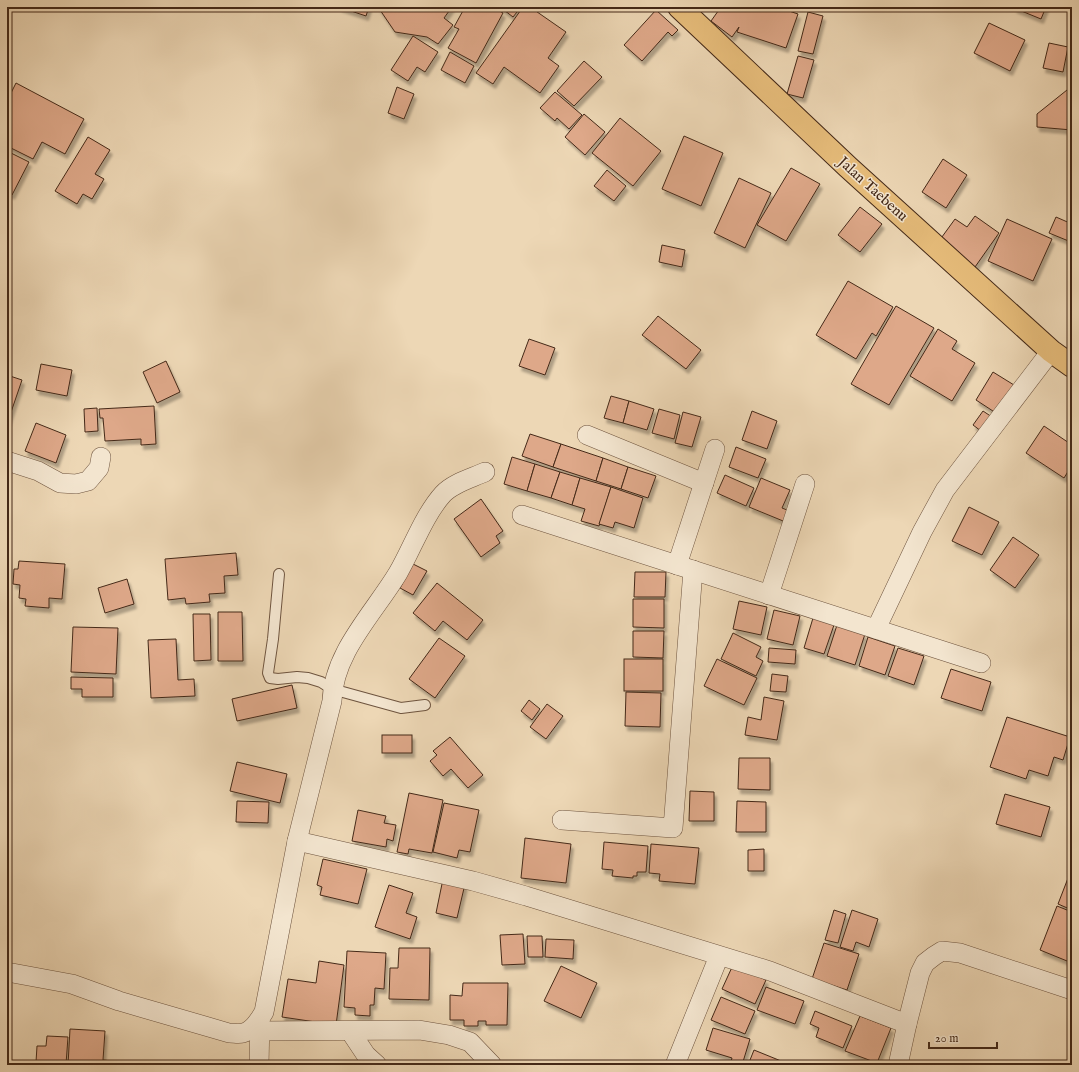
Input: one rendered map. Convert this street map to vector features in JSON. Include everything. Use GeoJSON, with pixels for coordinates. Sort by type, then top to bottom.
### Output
{"type":"FeatureCollection","features":[{"type":"Feature","properties":{"kind":"main road","name":"Jalan Taebenu"},"geometry":{"type":"LineString","coordinates":[[680,7],[848,167],[1051,351],[1072,366]]}},
{"type":"Feature","properties":{"kind":"street"},"geometry":{"type":"LineString","coordinates":[[876,629],[922,532],[945,490],[1051,351]]}},
{"type":"Feature","properties":{"kind":"street"},"geometry":{"type":"LineString","coordinates":[[587,435],[704,483]]}},
{"type":"Feature","properties":{"kind":"street"},"geometry":{"type":"LineString","coordinates":[[562,820],[673,828],[685,568],[704,483],[715,449]]}},
{"type":"Feature","properties":{"kind":"street"},"geometry":{"type":"LineString","coordinates":[[7,461],[38,471],[60,483],[76,484],[88,481],[99,468],[101,457]]}},
{"type":"Feature","properties":{"kind":"street"},"geometry":{"type":"LineString","coordinates":[[259,1065],[260,1025],[264,1012],[297,841],[332,701],[332,689],[342,662],[354,636],[397,574],[431,510],[442,495],[448,489],[485,472]]}},
{"type":"Feature","properties":{"kind":"street"},"geometry":{"type":"LineString","coordinates":[[769,595],[805,484]]}},
{"type":"Feature","properties":{"kind":"street"},"geometry":{"type":"LineString","coordinates":[[522,515],[981,663]]}},
{"type":"Feature","properties":{"kind":"street"},"geometry":{"type":"LineString","coordinates":[[297,841],[474,881],[526,896],[770,971],[907,1024]]}},
{"type":"Feature","properties":{"kind":"street"},"geometry":{"type":"LineString","coordinates":[[898,1065],[920,973],[925,963],[942,952],[960,953],[1072,990]]}},
{"type":"Feature","properties":{"kind":"street"},"geometry":{"type":"LineString","coordinates":[[675,1065],[719,956]]}},
{"type":"Feature","properties":{"kind":"street"},"geometry":{"type":"LineString","coordinates":[[7,972],[72,984],[119,1001],[229,1033],[244,1033],[260,1025],[350,1031],[419,1030],[449,1035],[470,1042],[492,1065]]}},
{"type":"Feature","properties":{"kind":"street"},"geometry":{"type":"LineString","coordinates":[[350,1031],[366,1055],[377,1065]]}},
{"type":"Feature","properties":{"kind":"lane"},"geometry":{"type":"LineString","coordinates":[[279,574],[273,639],[268,673],[270,678],[308,678],[321,682],[332,689],[401,708],[425,704]]}},
{"type":"Feature","properties":{"kind":"building"},"geometry":{"type":"Polygon","coordinates":[[[339,7],[369,7],[366,16],[339,7]]]}},
{"type":"Feature","properties":{"kind":"building"},"geometry":{"type":"Polygon","coordinates":[[[378,7],[452,7],[444,18],[453,25],[438,44],[427,37],[395,32],[378,7]]]}},
{"type":"Feature","properties":{"kind":"building"},"geometry":{"type":"Polygon","coordinates":[[[465,7],[469,9],[471,7],[492,7],[503,13],[476,63],[448,48],[459,29],[454,27],[465,7]]]}},
{"type":"Feature","properties":{"kind":"building"},"geometry":{"type":"Polygon","coordinates":[[[500,7],[521,7],[513,17],[500,7]]]}},
{"type":"Feature","properties":{"kind":"building"},"geometry":{"type":"Polygon","coordinates":[[[523,7],[530,7],[566,32],[548,58],[559,66],[540,93],[504,67],[493,84],[476,73],[523,7]]]}},
{"type":"Feature","properties":{"kind":"building"},"geometry":{"type":"Polygon","coordinates":[[[721,7],[777,7],[798,14],[786,48],[737,32],[739,27],[732,37],[711,21],[721,7]]]}},
{"type":"Feature","properties":{"kind":"building"},"geometry":{"type":"Polygon","coordinates":[[[1046,7],[1041,19],[1014,8],[1046,7]]]}},
{"type":"Feature","properties":{"kind":"building"},"geometry":{"type":"Polygon","coordinates":[[[656,10],[678,30],[672,36],[668,32],[642,61],[624,45],[656,10]]]}},
{"type":"Feature","properties":{"kind":"building"},"geometry":{"type":"Polygon","coordinates":[[[808,12],[823,16],[813,54],[798,51],[808,12]]]}},
{"type":"Feature","properties":{"kind":"building"},"geometry":{"type":"Polygon","coordinates":[[[989,23],[1025,40],[1010,71],[974,53],[989,23]]]}},
{"type":"Feature","properties":{"kind":"building"},"geometry":{"type":"Polygon","coordinates":[[[413,36],[438,52],[425,72],[417,67],[408,81],[391,70],[413,36]]]}},
{"type":"Feature","properties":{"kind":"building"},"geometry":{"type":"Polygon","coordinates":[[[1049,43],[1068,47],[1063,72],[1043,68],[1049,43]]]}},
{"type":"Feature","properties":{"kind":"building"},"geometry":{"type":"Polygon","coordinates":[[[450,52],[474,66],[465,83],[441,70],[450,52]]]}},
{"type":"Feature","properties":{"kind":"building"},"geometry":{"type":"Polygon","coordinates":[[[798,56],[814,60],[803,98],[787,94],[798,56]]]}},
{"type":"Feature","properties":{"kind":"building"},"geometry":{"type":"Polygon","coordinates":[[[584,61],[602,77],[574,106],[557,91],[584,61]]]}},
{"type":"Feature","properties":{"kind":"building"},"geometry":{"type":"Polygon","coordinates":[[[16,83],[84,119],[65,154],[42,142],[33,159],[7,146],[7,101],[16,83]]]}},
{"type":"Feature","properties":{"kind":"building"},"geometry":{"type":"Polygon","coordinates":[[[1072,86],[1072,130],[1037,127],[1037,114],[1072,86]]]}},
{"type":"Feature","properties":{"kind":"building"},"geometry":{"type":"Polygon","coordinates":[[[397,87],[414,94],[404,119],[388,113],[397,87]]]}},
{"type":"Feature","properties":{"kind":"building"},"geometry":{"type":"Polygon","coordinates":[[[555,92],[582,115],[569,129],[557,118],[555,121],[540,108],[555,92]]]}},
{"type":"Feature","properties":{"kind":"building"},"geometry":{"type":"Polygon","coordinates":[[[584,114],[605,132],[585,155],[565,137],[584,114]]]}},
{"type":"Feature","properties":{"kind":"building"},"geometry":{"type":"Polygon","coordinates":[[[620,118],[661,151],[633,186],[592,153],[620,118]]]}},
{"type":"Feature","properties":{"kind":"building"},"geometry":{"type":"Polygon","coordinates":[[[684,136],[723,153],[701,206],[662,189],[684,136]]]}},
{"type":"Feature","properties":{"kind":"building"},"geometry":{"type":"Polygon","coordinates":[[[88,137],[110,150],[95,174],[104,179],[92,199],[83,194],[77,204],[55,191],[88,137]]]}},
{"type":"Feature","properties":{"kind":"building"},"geometry":{"type":"Polygon","coordinates":[[[7,151],[29,162],[12,195],[7,192],[7,151]]]}},
{"type":"Feature","properties":{"kind":"building"},"geometry":{"type":"Polygon","coordinates":[[[943,159],[967,175],[946,208],[922,192],[943,159]]]}},
{"type":"Feature","properties":{"kind":"building"},"geometry":{"type":"Polygon","coordinates":[[[791,168],[820,184],[786,241],[757,225],[791,168]]]}},
{"type":"Feature","properties":{"kind":"building"},"geometry":{"type":"Polygon","coordinates":[[[607,170],[626,186],[614,201],[594,186],[607,170]]]}},
{"type":"Feature","properties":{"kind":"building"},"geometry":{"type":"Polygon","coordinates":[[[739,178],[771,193],[745,248],[714,233],[739,178]]]}},
{"type":"Feature","properties":{"kind":"building"},"geometry":{"type":"Polygon","coordinates":[[[860,207],[882,224],[860,252],[838,235],[860,207]]]}},
{"type":"Feature","properties":{"kind":"building"},"geometry":{"type":"Polygon","coordinates":[[[975,216],[999,233],[975,267],[939,241],[955,219],[967,227],[975,216]]]}},
{"type":"Feature","properties":{"kind":"building"},"geometry":{"type":"Polygon","coordinates":[[[1056,217],[1072,224],[1071,242],[1049,233],[1056,217]]]}},
{"type":"Feature","properties":{"kind":"building"},"geometry":{"type":"Polygon","coordinates":[[[1007,219],[1052,239],[1033,281],[988,261],[1007,219]]]}},
{"type":"Feature","properties":{"kind":"building"},"geometry":{"type":"Polygon","coordinates":[[[662,245],[685,250],[682,267],[659,262],[662,245]]]}},
{"type":"Feature","properties":{"kind":"building"},"geometry":{"type":"Polygon","coordinates":[[[848,281],[893,307],[876,336],[872,333],[856,359],[816,335],[848,281]]]}},
{"type":"Feature","properties":{"kind":"building"},"geometry":{"type":"Polygon","coordinates":[[[896,306],[934,328],[889,405],[851,384],[896,306]]]}},
{"type":"Feature","properties":{"kind":"building"},"geometry":{"type":"Polygon","coordinates":[[[658,316],[701,350],[686,369],[642,335],[658,316]]]}},
{"type":"Feature","properties":{"kind":"building"},"geometry":{"type":"Polygon","coordinates":[[[938,329],[957,341],[952,349],[975,363],[952,401],[910,376],[938,329]]]}},
{"type":"Feature","properties":{"kind":"building"},"geometry":{"type":"Polygon","coordinates":[[[529,339],[555,348],[545,375],[519,366],[529,339]]]}},
{"type":"Feature","properties":{"kind":"building"},"geometry":{"type":"Polygon","coordinates":[[[166,361],[180,392],[157,403],[143,372],[166,361]]]}},
{"type":"Feature","properties":{"kind":"building"},"geometry":{"type":"Polygon","coordinates":[[[41,364],[72,370],[67,396],[36,390],[41,364]]]}},
{"type":"Feature","properties":{"kind":"building"},"geometry":{"type":"Polygon","coordinates":[[[993,372],[1014,385],[996,413],[976,400],[993,372]]]}},
{"type":"Feature","properties":{"kind":"building"},"geometry":{"type":"Polygon","coordinates":[[[7,375],[22,380],[7,424],[7,375]]]}},
{"type":"Feature","properties":{"kind":"building"},"geometry":{"type":"Polygon","coordinates":[[[611,396],[629,401],[623,423],[604,418],[611,396]]]}},
{"type":"Feature","properties":{"kind":"building"},"geometry":{"type":"Polygon","coordinates":[[[629,401],[654,409],[647,430],[623,423],[629,401]]]}},
{"type":"Feature","properties":{"kind":"building"},"geometry":{"type":"Polygon","coordinates":[[[154,406],[156,444],[141,445],[141,439],[105,441],[103,418],[100,418],[99,409],[154,406]]]}},
{"type":"Feature","properties":{"kind":"building"},"geometry":{"type":"Polygon","coordinates":[[[97,408],[98,431],[85,432],[84,409],[97,408]]]}},
{"type":"Feature","properties":{"kind":"building"},"geometry":{"type":"Polygon","coordinates":[[[659,409],[680,415],[674,439],[652,433],[659,409]]]}},
{"type":"Feature","properties":{"kind":"building"},"geometry":{"type":"Polygon","coordinates":[[[752,411],[777,421],[767,449],[742,440],[752,411]]]}},
{"type":"Feature","properties":{"kind":"building"},"geometry":{"type":"Polygon","coordinates":[[[983,411],[995,419],[985,434],[973,425],[983,411]]]}},
{"type":"Feature","properties":{"kind":"building"},"geometry":{"type":"Polygon","coordinates":[[[683,412],[701,417],[692,447],[675,443],[683,412]]]}},
{"type":"Feature","properties":{"kind":"building"},"geometry":{"type":"Polygon","coordinates":[[[36,423],[66,435],[56,463],[25,451],[36,423]]]}},
{"type":"Feature","properties":{"kind":"building"},"geometry":{"type":"Polygon","coordinates":[[[1044,426],[1072,445],[1072,465],[1064,478],[1026,453],[1044,426]]]}},
{"type":"Feature","properties":{"kind":"building"},"geometry":{"type":"Polygon","coordinates":[[[530,434],[561,444],[553,467],[522,456],[530,434]]]}},
{"type":"Feature","properties":{"kind":"building"},"geometry":{"type":"Polygon","coordinates":[[[561,444],[603,458],[596,481],[553,467],[561,444]]]}},
{"type":"Feature","properties":{"kind":"building"},"geometry":{"type":"Polygon","coordinates":[[[736,447],[766,459],[758,478],[729,467],[736,447]]]}},
{"type":"Feature","properties":{"kind":"building"},"geometry":{"type":"Polygon","coordinates":[[[512,457],[535,464],[527,491],[504,484],[512,457]]]}},
{"type":"Feature","properties":{"kind":"building"},"geometry":{"type":"Polygon","coordinates":[[[603,458],[628,467],[621,489],[596,481],[603,458]]]}},
{"type":"Feature","properties":{"kind":"building"},"geometry":{"type":"Polygon","coordinates":[[[535,464],[560,472],[551,498],[527,491],[535,464]]]}},
{"type":"Feature","properties":{"kind":"building"},"geometry":{"type":"Polygon","coordinates":[[[628,467],[656,476],[648,498],[621,489],[628,467]]]}},
{"type":"Feature","properties":{"kind":"building"},"geometry":{"type":"Polygon","coordinates":[[[560,472],[580,478],[572,505],[551,498],[560,472]]]}},
{"type":"Feature","properties":{"kind":"building"},"geometry":{"type":"Polygon","coordinates":[[[725,475],[754,488],[746,506],[717,493],[725,475]]]}},
{"type":"Feature","properties":{"kind":"building"},"geometry":{"type":"Polygon","coordinates":[[[580,478],[611,487],[599,526],[581,521],[585,509],[572,505],[580,478]]]}},
{"type":"Feature","properties":{"kind":"building"},"geometry":{"type":"Polygon","coordinates":[[[761,478],[790,490],[782,508],[792,512],[788,523],[749,507],[761,478]]]}},
{"type":"Feature","properties":{"kind":"building"},"geometry":{"type":"Polygon","coordinates":[[[611,487],[643,498],[634,528],[615,522],[613,528],[599,524],[611,487]]]}},
{"type":"Feature","properties":{"kind":"building"},"geometry":{"type":"Polygon","coordinates":[[[481,499],[503,531],[496,536],[500,543],[481,557],[454,519],[481,499]]]}},
{"type":"Feature","properties":{"kind":"building"},"geometry":{"type":"Polygon","coordinates":[[[969,507],[999,522],[982,555],[952,541],[969,507]]]}},
{"type":"Feature","properties":{"kind":"building"},"geometry":{"type":"Polygon","coordinates":[[[1013,537],[1039,555],[1015,588],[990,570],[1013,537]]]}},
{"type":"Feature","properties":{"kind":"building"},"geometry":{"type":"Polygon","coordinates":[[[236,553],[238,575],[224,576],[225,593],[209,594],[210,602],[186,604],[185,598],[168,600],[165,559],[236,553]]]}},
{"type":"Feature","properties":{"kind":"building"},"geometry":{"type":"Polygon","coordinates":[[[19,561],[65,564],[62,599],[49,598],[49,608],[25,606],[26,599],[19,598],[20,585],[13,584],[14,569],[18,569],[19,561]]]}},
{"type":"Feature","properties":{"kind":"building"},"geometry":{"type":"Polygon","coordinates":[[[413,564],[427,571],[413,595],[400,588],[413,564]]]}},
{"type":"Feature","properties":{"kind":"building"},"geometry":{"type":"Polygon","coordinates":[[[635,572],[666,572],[665,597],[634,597],[635,572]]]}},
{"type":"Feature","properties":{"kind":"building"},"geometry":{"type":"Polygon","coordinates":[[[127,579],[134,604],[105,613],[98,588],[127,579]]]}},
{"type":"Feature","properties":{"kind":"building"},"geometry":{"type":"Polygon","coordinates":[[[437,583],[483,620],[467,640],[443,621],[435,631],[413,613],[437,583]]]}},
{"type":"Feature","properties":{"kind":"building"},"geometry":{"type":"Polygon","coordinates":[[[633,599],[664,599],[664,628],[633,627],[633,599]]]}},
{"type":"Feature","properties":{"kind":"building"},"geometry":{"type":"Polygon","coordinates":[[[739,601],[767,607],[761,635],[733,629],[739,601]]]}},
{"type":"Feature","properties":{"kind":"building"},"geometry":{"type":"Polygon","coordinates":[[[774,610],[800,616],[793,645],[767,639],[774,610]]]}},
{"type":"Feature","properties":{"kind":"building"},"geometry":{"type":"Polygon","coordinates":[[[218,612],[242,612],[243,661],[218,661],[218,612]]]}},
{"type":"Feature","properties":{"kind":"building"},"geometry":{"type":"Polygon","coordinates":[[[193,614],[210,614],[211,660],[194,661],[193,614]]]}},
{"type":"Feature","properties":{"kind":"building"},"geometry":{"type":"Polygon","coordinates":[[[813,618],[834,625],[824,654],[804,648],[813,618]]]}},
{"type":"Feature","properties":{"kind":"building"},"geometry":{"type":"Polygon","coordinates":[[[837,625],[865,634],[855,665],[827,656],[837,625]]]}},
{"type":"Feature","properties":{"kind":"building"},"geometry":{"type":"Polygon","coordinates":[[[73,627],[118,628],[116,674],[71,672],[73,627]]]}},
{"type":"Feature","properties":{"kind":"building"},"geometry":{"type":"Polygon","coordinates":[[[633,631],[664,631],[663,658],[633,657],[633,631]]]}},
{"type":"Feature","properties":{"kind":"building"},"geometry":{"type":"Polygon","coordinates":[[[733,633],[761,647],[756,657],[763,661],[756,676],[721,659],[733,633]]]}},
{"type":"Feature","properties":{"kind":"building"},"geometry":{"type":"Polygon","coordinates":[[[868,637],[895,646],[885,675],[859,666],[868,637]]]}},
{"type":"Feature","properties":{"kind":"building"},"geometry":{"type":"Polygon","coordinates":[[[439,638],[465,656],[435,698],[409,679],[439,638]]]}},
{"type":"Feature","properties":{"kind":"building"},"geometry":{"type":"Polygon","coordinates":[[[176,639],[178,680],[194,679],[195,696],[151,698],[148,640],[176,639]]]}},
{"type":"Feature","properties":{"kind":"building"},"geometry":{"type":"Polygon","coordinates":[[[769,648],[796,650],[795,664],[768,662],[769,648]]]}},
{"type":"Feature","properties":{"kind":"building"},"geometry":{"type":"Polygon","coordinates":[[[898,648],[924,656],[914,685],[888,676],[898,648]]]}},
{"type":"Feature","properties":{"kind":"building"},"geometry":{"type":"Polygon","coordinates":[[[624,659],[663,659],[663,691],[624,691],[624,659]]]}},
{"type":"Feature","properties":{"kind":"building"},"geometry":{"type":"Polygon","coordinates":[[[717,659],[757,678],[744,705],[704,686],[717,659]]]}},
{"type":"Feature","properties":{"kind":"building"},"geometry":{"type":"Polygon","coordinates":[[[951,669],[991,682],[982,711],[941,698],[951,669]]]}},
{"type":"Feature","properties":{"kind":"building"},"geometry":{"type":"Polygon","coordinates":[[[772,674],[788,676],[786,692],[770,691],[772,674]]]}},
{"type":"Feature","properties":{"kind":"building"},"geometry":{"type":"Polygon","coordinates":[[[71,677],[113,678],[113,697],[82,697],[82,689],[71,689],[71,677]]]}},
{"type":"Feature","properties":{"kind":"building"},"geometry":{"type":"Polygon","coordinates":[[[292,685],[297,708],[237,721],[232,699],[292,685]]]}},
{"type":"Feature","properties":{"kind":"building"},"geometry":{"type":"Polygon","coordinates":[[[626,692],[661,693],[660,727],[625,726],[626,692]]]}},
{"type":"Feature","properties":{"kind":"building"},"geometry":{"type":"Polygon","coordinates":[[[764,697],[784,701],[777,740],[745,735],[748,717],[761,720],[764,697]]]}},
{"type":"Feature","properties":{"kind":"building"},"geometry":{"type":"Polygon","coordinates":[[[529,700],[540,709],[532,720],[521,711],[529,700]]]}},
{"type":"Feature","properties":{"kind":"building"},"geometry":{"type":"Polygon","coordinates":[[[547,704],[563,716],[546,739],[530,727],[547,704]]]}},
{"type":"Feature","properties":{"kind":"building"},"geometry":{"type":"Polygon","coordinates":[[[1007,717],[1070,737],[1063,760],[1054,757],[1048,776],[1029,770],[1026,779],[990,767],[1007,717]]]}},
{"type":"Feature","properties":{"kind":"building"},"geometry":{"type":"Polygon","coordinates":[[[382,735],[412,735],[412,753],[382,753],[382,735]]]}},
{"type":"Feature","properties":{"kind":"building"},"geometry":{"type":"Polygon","coordinates":[[[450,737],[483,775],[468,788],[451,769],[443,776],[430,761],[437,755],[433,751],[450,737]]]}},
{"type":"Feature","properties":{"kind":"building"},"geometry":{"type":"Polygon","coordinates":[[[739,758],[770,758],[770,790],[738,789],[739,758]]]}},
{"type":"Feature","properties":{"kind":"building"},"geometry":{"type":"Polygon","coordinates":[[[237,762],[287,774],[280,803],[230,791],[237,762]]]}},
{"type":"Feature","properties":{"kind":"building"},"geometry":{"type":"Polygon","coordinates":[[[690,791],[714,792],[714,821],[689,821],[690,791]]]}},
{"type":"Feature","properties":{"kind":"building"},"geometry":{"type":"Polygon","coordinates":[[[409,793],[443,800],[432,853],[409,849],[408,854],[397,852],[409,793]]]}},
{"type":"Feature","properties":{"kind":"building"},"geometry":{"type":"Polygon","coordinates":[[[1005,794],[1050,807],[1041,837],[996,824],[1005,794]]]}},
{"type":"Feature","properties":{"kind":"building"},"geometry":{"type":"Polygon","coordinates":[[[237,801],[269,802],[268,823],[236,822],[237,801]]]}},
{"type":"Feature","properties":{"kind":"building"},"geometry":{"type":"Polygon","coordinates":[[[737,801],[766,802],[766,832],[736,832],[737,801]]]}},
{"type":"Feature","properties":{"kind":"building"},"geometry":{"type":"Polygon","coordinates":[[[444,803],[479,810],[470,852],[459,850],[457,858],[433,852],[444,803]]]}},
{"type":"Feature","properties":{"kind":"building"},"geometry":{"type":"Polygon","coordinates":[[[358,810],[386,816],[384,823],[396,825],[393,841],[387,839],[386,847],[352,841],[358,810]]]}},
{"type":"Feature","properties":{"kind":"building"},"geometry":{"type":"Polygon","coordinates":[[[525,838],[571,844],[566,883],[521,878],[525,838]]]}},
{"type":"Feature","properties":{"kind":"building"},"geometry":{"type":"Polygon","coordinates":[[[604,842],[648,846],[646,872],[637,872],[637,876],[633,876],[633,878],[612,876],[613,870],[602,869],[604,842]]]}},
{"type":"Feature","properties":{"kind":"building"},"geometry":{"type":"Polygon","coordinates":[[[651,844],[699,848],[695,884],[659,881],[660,874],[649,873],[651,844]]]}},
{"type":"Feature","properties":{"kind":"building"},"geometry":{"type":"Polygon","coordinates":[[[764,849],[764,871],[748,871],[748,850],[764,849]]]}},
{"type":"Feature","properties":{"kind":"building"},"geometry":{"type":"Polygon","coordinates":[[[323,859],[367,869],[358,904],[320,895],[322,887],[317,885],[323,859]]]}},
{"type":"Feature","properties":{"kind":"building"},"geometry":{"type":"Polygon","coordinates":[[[1070,873],[1072,874],[1072,910],[1058,904],[1070,873]]]}},
{"type":"Feature","properties":{"kind":"building"},"geometry":{"type":"Polygon","coordinates":[[[443,879],[465,884],[457,918],[436,913],[443,879]]]}},
{"type":"Feature","properties":{"kind":"building"},"geometry":{"type":"Polygon","coordinates":[[[389,885],[413,893],[406,913],[417,917],[410,939],[375,927],[389,885]]]}},
{"type":"Feature","properties":{"kind":"building"},"geometry":{"type":"Polygon","coordinates":[[[1057,906],[1072,912],[1072,963],[1040,950],[1057,906]]]}},
{"type":"Feature","properties":{"kind":"building"},"geometry":{"type":"Polygon","coordinates":[[[834,910],[846,914],[838,943],[825,940],[834,910]]]}},
{"type":"Feature","properties":{"kind":"building"},"geometry":{"type":"Polygon","coordinates":[[[852,910],[878,919],[869,947],[856,942],[853,951],[840,947],[852,910]]]}},
{"type":"Feature","properties":{"kind":"building"},"geometry":{"type":"Polygon","coordinates":[[[523,934],[525,964],[502,965],[500,935],[523,934]]]}},
{"type":"Feature","properties":{"kind":"building"},"geometry":{"type":"Polygon","coordinates":[[[527,936],[542,936],[543,957],[528,957],[527,936]]]}},
{"type":"Feature","properties":{"kind":"building"},"geometry":{"type":"Polygon","coordinates":[[[546,939],[574,940],[573,959],[545,957],[546,939]]]}},
{"type":"Feature","properties":{"kind":"building"},"geometry":{"type":"Polygon","coordinates":[[[824,943],[859,954],[847,990],[812,979],[824,943]]]}},
{"type":"Feature","properties":{"kind":"building"},"geometry":{"type":"Polygon","coordinates":[[[399,948],[430,948],[429,1000],[389,999],[390,968],[398,968],[399,948]]]}},
{"type":"Feature","properties":{"kind":"building"},"geometry":{"type":"Polygon","coordinates":[[[347,951],[386,953],[384,989],[375,988],[374,1005],[370,1005],[370,1016],[355,1015],[355,1008],[344,1007],[347,951]]]}},
{"type":"Feature","properties":{"kind":"building"},"geometry":{"type":"Polygon","coordinates":[[[319,961],[344,965],[336,1025],[282,1017],[288,979],[316,983],[319,961]]]}},
{"type":"Feature","properties":{"kind":"building"},"geometry":{"type":"Polygon","coordinates":[[[733,965],[766,980],[755,1004],[722,989],[733,965]]]}},
{"type":"Feature","properties":{"kind":"building"},"geometry":{"type":"Polygon","coordinates":[[[561,966],[597,983],[581,1018],[544,1001],[561,966]]]}},
{"type":"Feature","properties":{"kind":"building"},"geometry":{"type":"Polygon","coordinates":[[[463,983],[508,983],[507,1025],[486,1025],[486,1021],[478,1021],[478,1026],[464,1026],[464,1020],[450,1020],[450,995],[462,996],[463,983]]]}},
{"type":"Feature","properties":{"kind":"building"},"geometry":{"type":"Polygon","coordinates":[[[766,987],[804,1001],[795,1024],[757,1010],[766,987]]]}},
{"type":"Feature","properties":{"kind":"building"},"geometry":{"type":"Polygon","coordinates":[[[721,997],[755,1011],[745,1034],[711,1020],[721,997]]]}},
{"type":"Feature","properties":{"kind":"building"},"geometry":{"type":"Polygon","coordinates":[[[815,1011],[852,1026],[843,1048],[816,1037],[819,1028],[810,1024],[815,1011]]]}},
{"type":"Feature","properties":{"kind":"building"},"geometry":{"type":"Polygon","coordinates":[[[860,1016],[891,1028],[877,1063],[845,1051],[860,1016]]]}},
{"type":"Feature","properties":{"kind":"building"},"geometry":{"type":"Polygon","coordinates":[[[713,1028],[750,1039],[742,1065],[730,1065],[732,1058],[706,1050],[713,1028]]]}},
{"type":"Feature","properties":{"kind":"building"},"geometry":{"type":"Polygon","coordinates":[[[70,1029],[105,1031],[103,1060],[112,1061],[112,1065],[68,1065],[70,1029]]]}},
{"type":"Feature","properties":{"kind":"building"},"geometry":{"type":"Polygon","coordinates":[[[47,1036],[68,1037],[66,1064],[36,1062],[37,1046],[46,1046],[47,1036]]]}},
{"type":"Feature","properties":{"kind":"building"},"geometry":{"type":"Polygon","coordinates":[[[754,1050],[786,1063],[786,1065],[748,1065],[754,1050]]]}}]}
